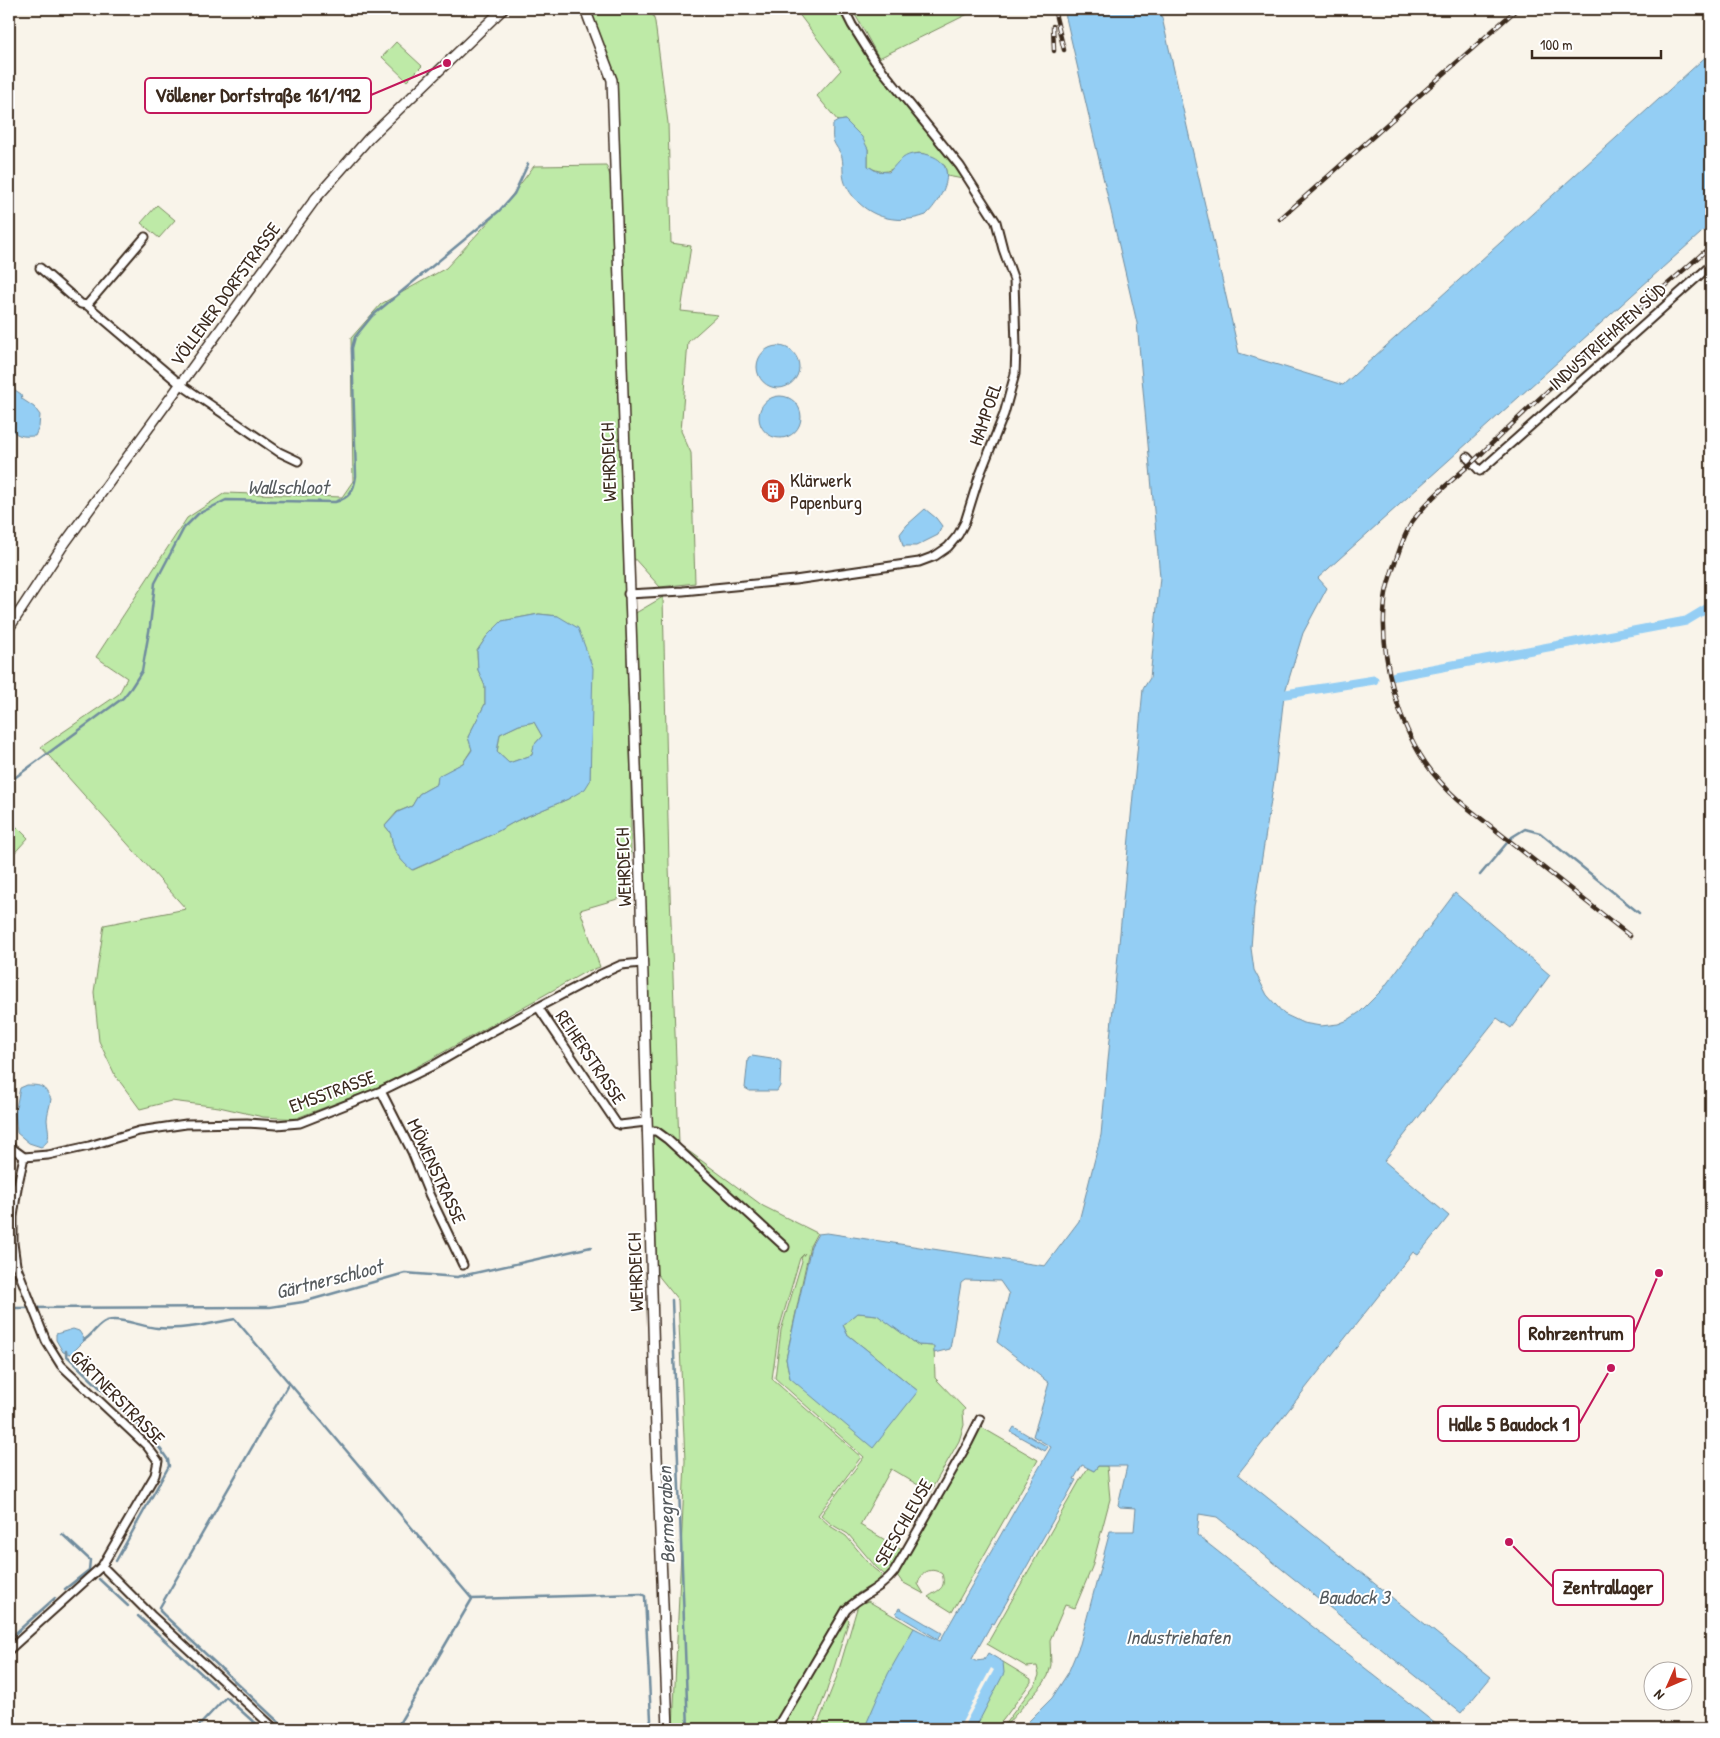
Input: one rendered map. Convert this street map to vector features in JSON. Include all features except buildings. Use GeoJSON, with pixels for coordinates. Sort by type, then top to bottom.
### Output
{"type":"FeatureCollection","features":[{"type":"Feature","properties":{"kind":"street","name":"VÖLLENER DORFSTRASSE"},"geometry":{"type":"LineString","coordinates":[[9,628],[41,577],[282,242],[331,180],[369,138],[503,9]]}},
{"type":"Feature","properties":{"kind":"street","name":"WEHRDEICH"},"geometry":{"type":"LineString","coordinates":[[585,9],[612,80],[646,1127],[668,1729]]}},
{"type":"Feature","properties":{"kind":"street","name":"HAMPOEL"},"geometry":{"type":"LineString","coordinates":[[628,594],[767,583],[919,562],[935,556],[948,547],[958,535],[965,522],[979,477],[1004,414],[1013,382],[1016,347],[1014,280],[996,222],[960,166],[874,60],[844,9]]}},
{"type":"Feature","properties":{"kind":"street"},"geometry":{"type":"LineString","coordinates":[[87,305],[145,237]]}},
{"type":"Feature","properties":{"kind":"street","name":"INDUSTRIEHAFEN SÜD"},"geometry":{"type":"LineString","coordinates":[[1466,457],[1480,472],[1711,265]]}},
{"type":"Feature","properties":{"kind":"street"},"geometry":{"type":"LineString","coordinates":[[40,268],[180,384],[279,452],[298,461]]}},
{"type":"Feature","properties":{"kind":"street","name":"EMSSTRASSE"},"geometry":{"type":"LineString","coordinates":[[24,1156],[48,1155],[89,1146],[139,1131],[186,1124],[247,1123],[276,1125],[300,1123],[381,1091],[621,965],[642,963]]}},
{"type":"Feature","properties":{"kind":"street","name":"REIHERSTRASSE"},"geometry":{"type":"LineString","coordinates":[[538,1007],[617,1124],[620,1126],[646,1127]]}},
{"type":"Feature","properties":{"kind":"street","name":"MÖWENSTRASSE"},"geometry":{"type":"LineString","coordinates":[[381,1091],[412,1152],[429,1194],[463,1265]]}},
{"type":"Feature","properties":{"kind":"street"},"geometry":{"type":"LineString","coordinates":[[646,1127],[656,1131],[668,1140],[785,1247]]}},
{"type":"Feature","properties":{"kind":"street"},"geometry":{"type":"LineString","coordinates":[[9,1146],[24,1156]]}},
{"type":"Feature","properties":{"kind":"street","name":"GÄRTNERSTRASSE"},"geometry":{"type":"LineString","coordinates":[[9,1650],[102,1566],[155,1475],[158,1461],[148,1446],[61,1365],[46,1341],[33,1312],[16,1265],[12,1243],[16,1188],[24,1156]]}},
{"type":"Feature","properties":{"kind":"street","name":"SEESCHLEUSE"},"geometry":{"type":"LineString","coordinates":[[776,1729],[846,1610],[855,1601],[878,1588],[894,1572],[980,1419]]}},
{"type":"Feature","properties":{"kind":"street"},"geometry":{"type":"LineString","coordinates":[[102,1566],[151,1615],[275,1729]]}},
{"type":"Feature","properties":{"kind":"green space"},"geometry":{"type":"Polygon","coordinates":[[[590,9],[651,9],[655,22],[668,123],[671,243],[691,246],[681,311],[718,315],[688,342],[681,431],[691,453],[695,583],[660,587],[632,556],[614,80],[590,9]]]}},
{"type":"Feature","properties":{"kind":"green space"},"geometry":{"type":"Polygon","coordinates":[[[795,9],[839,9],[851,32],[881,76],[963,179],[947,176],[945,166],[930,156],[919,153],[911,155],[886,171],[878,171],[868,166],[868,149],[845,120],[838,121],[817,96],[841,70],[795,9]]]}},
{"type":"Feature","properties":{"kind":"green space"},"geometry":{"type":"Polygon","coordinates":[[[852,9],[978,9],[879,58],[852,9]]]}},
{"type":"Feature","properties":{"kind":"green space"},"geometry":{"type":"Polygon","coordinates":[[[396,42],[422,66],[407,81],[382,57],[396,42]]]}},
{"type":"Feature","properties":{"kind":"green space"},"geometry":{"type":"Polygon","coordinates":[[[606,165],[611,178],[631,781],[631,896],[580,910],[600,967],[585,972],[379,1087],[299,1117],[299,1119],[263,1117],[219,1107],[171,1101],[140,1109],[115,1075],[99,1041],[94,992],[104,925],[186,909],[41,747],[119,694],[127,678],[96,657],[187,518],[225,493],[342,497],[353,481],[351,338],[381,304],[446,268],[506,203],[534,166],[606,165]],[[539,614],[502,621],[487,636],[477,651],[478,670],[485,686],[485,704],[468,737],[472,749],[463,763],[439,776],[437,784],[419,794],[412,806],[397,812],[385,826],[391,834],[397,854],[413,870],[491,835],[516,821],[568,799],[590,781],[591,726],[558,616],[539,614]]]}},
{"type":"Feature","properties":{"kind":"green space"},"geometry":{"type":"Polygon","coordinates":[[[157,205],[175,220],[159,238],[141,223],[157,205]]]}},
{"type":"Feature","properties":{"kind":"green space"},"geometry":{"type":"Polygon","coordinates":[[[663,597],[669,866],[679,1144],[763,1206],[817,1233],[810,1246],[786,1359],[790,1378],[918,1391],[847,1334],[843,1325],[858,1313],[878,1315],[918,1345],[934,1346],[935,1378],[965,1409],[963,1412],[964,1425],[959,1441],[930,1492],[891,1469],[860,1525],[902,1550],[887,1577],[848,1534],[831,1524],[821,1515],[864,1457],[775,1378],[781,1330],[802,1261],[801,1258],[805,1253],[800,1258],[779,1329],[772,1379],[861,1457],[818,1515],[830,1526],[846,1536],[873,1568],[882,1575],[877,1582],[858,1593],[841,1609],[771,1729],[673,1729],[685,1461],[678,1300],[657,1274],[634,614],[663,597]]]}},
{"type":"Feature","properties":{"kind":"green space"},"geometry":{"type":"Polygon","coordinates":[[[534,722],[542,736],[534,745],[532,755],[509,763],[497,752],[500,734],[519,725],[534,722]]]}},
{"type":"Feature","properties":{"kind":"green space"},"geometry":{"type":"Polygon","coordinates":[[[9,819],[28,838],[9,859],[9,819]]]}},
{"type":"Feature","properties":{"kind":"green space"},"geometry":{"type":"Polygon","coordinates":[[[981,1427],[1038,1460],[952,1612],[928,1597],[942,1586],[942,1574],[930,1570],[921,1576],[918,1584],[924,1594],[902,1582],[897,1575],[981,1427]]]}},
{"type":"Feature","properties":{"kind":"green space"},"geometry":{"type":"Polygon","coordinates":[[[1098,1466],[1107,1466],[1110,1499],[1092,1567],[1075,1608],[1065,1605],[1050,1640],[1051,1665],[1048,1676],[1008,1723],[1004,1725],[1036,1683],[1039,1675],[1037,1666],[1027,1667],[987,1644],[1080,1480],[1088,1468],[1094,1471],[1098,1466]]]}},
{"type":"Feature","properties":{"kind":"green space"},"geometry":{"type":"Polygon","coordinates":[[[868,1601],[919,1631],[877,1729],[816,1729],[837,1676],[858,1605],[868,1601]]]}},
{"type":"Feature","properties":{"kind":"green space"},"geometry":{"type":"Polygon","coordinates":[[[846,1617],[849,1620],[826,1693],[812,1729],[780,1729],[846,1617]]]}},
{"type":"Feature","properties":{"kind":"green space"},"geometry":{"type":"Polygon","coordinates":[[[1003,1662],[1031,1679],[1031,1682],[1003,1720],[994,1729],[949,1729],[972,1719],[1003,1662]]]}},
{"type":"Feature","properties":{"kind":"water"},"geometry":{"type":"Polygon","coordinates":[[[1064,9],[1160,9],[1239,353],[1343,385],[1711,52],[1711,224],[1318,578],[1327,588],[1303,633],[1284,695],[1275,775],[1254,908],[1251,948],[1254,970],[1267,995],[1284,1014],[1303,1023],[1321,1026],[1338,1024],[1360,1012],[1382,990],[1455,893],[1550,975],[1511,1028],[1497,1018],[1384,1161],[1449,1216],[1418,1255],[1413,1252],[1238,1474],[1491,1677],[1461,1713],[1217,1517],[1199,1514],[1197,1535],[1442,1729],[1021,1729],[1052,1698],[1068,1673],[1080,1644],[1110,1531],[1134,1531],[1136,1508],[1120,1507],[1118,1505],[1127,1466],[1098,1466],[1094,1471],[1082,1465],[1074,1479],[1076,1480],[972,1659],[975,1661],[984,1660],[988,1653],[1003,1662],[1004,1673],[975,1729],[864,1729],[888,1674],[914,1628],[940,1641],[1051,1447],[1033,1436],[1049,1383],[997,1342],[1009,1294],[1000,1281],[965,1280],[961,1283],[950,1349],[934,1353],[934,1346],[918,1345],[877,1315],[858,1313],[843,1325],[847,1334],[918,1391],[873,1448],[790,1378],[786,1359],[811,1246],[818,1234],[827,1233],[1045,1266],[1079,1221],[1101,1135],[1143,689],[1150,678],[1160,577],[1137,323],[1064,9]]]}},
{"type":"Feature","properties":{"kind":"water"},"geometry":{"type":"Polygon","coordinates":[[[845,120],[862,137],[868,149],[868,166],[876,171],[889,172],[901,159],[914,154],[925,154],[936,158],[943,164],[946,172],[946,181],[943,190],[933,208],[926,215],[915,218],[892,219],[871,212],[854,197],[845,183],[842,157],[833,138],[833,124],[845,120]]]}},
{"type":"Feature","properties":{"kind":"water"},"geometry":{"type":"Polygon","coordinates":[[[774,346],[782,346],[793,352],[799,367],[793,382],[782,388],[774,388],[763,382],[757,371],[757,363],[763,352],[774,346]]]}},
{"type":"Feature","properties":{"kind":"water"},"geometry":{"type":"Polygon","coordinates":[[[9,384],[40,415],[39,427],[35,436],[19,435],[11,427],[8,412],[9,384]]]}},
{"type":"Feature","properties":{"kind":"water"},"geometry":{"type":"Polygon","coordinates":[[[784,396],[792,399],[798,405],[801,417],[798,429],[792,435],[776,438],[768,435],[762,429],[759,413],[762,405],[768,399],[784,396]]]}},
{"type":"Feature","properties":{"kind":"water"},"geometry":{"type":"Polygon","coordinates":[[[925,509],[942,526],[938,535],[916,546],[903,546],[900,534],[925,509]]]}},
{"type":"Feature","properties":{"kind":"water"},"geometry":{"type":"Polygon","coordinates":[[[539,614],[558,616],[578,628],[593,668],[590,781],[585,789],[568,799],[516,821],[491,835],[412,870],[397,854],[391,834],[385,826],[398,812],[412,806],[419,794],[437,784],[438,776],[463,763],[472,750],[468,737],[485,704],[485,686],[478,670],[477,651],[487,636],[502,621],[539,614]],[[534,722],[519,725],[500,734],[497,752],[509,763],[532,755],[534,745],[542,736],[534,722]]]}},
{"type":"Feature","properties":{"kind":"water"},"geometry":{"type":"Polygon","coordinates":[[[752,1056],[781,1062],[780,1086],[777,1091],[750,1091],[745,1088],[748,1059],[752,1056]]]}},
{"type":"Feature","properties":{"kind":"water"},"geometry":{"type":"Polygon","coordinates":[[[27,1085],[42,1087],[51,1099],[47,1118],[48,1139],[41,1147],[29,1143],[17,1133],[15,1113],[20,1088],[27,1085]]]}},
{"type":"Feature","properties":{"kind":"water"},"geometry":{"type":"Polygon","coordinates":[[[73,1329],[79,1331],[85,1340],[71,1354],[63,1352],[56,1340],[56,1334],[73,1329]]]}},
{"type":"Feature","properties":{"kind":"water"},"geometry":{"type":"Polygon","coordinates":[[[1014,1427],[1048,1447],[1045,1451],[1011,1432],[1014,1427]]]}},
{"type":"Feature","properties":{"kind":"water"},"geometry":{"type":"Polygon","coordinates":[[[899,1608],[942,1633],[938,1639],[896,1614],[899,1608]]]}},
{"type":"Feature","properties":{"kind":"pier"},"geometry":{"type":"Polygon","coordinates":[[[991,1668],[994,1670],[963,1727],[960,1726],[991,1668]]]}},
{"type":"Feature","properties":{"kind":"waterway","name":"Wallschloot"},"geometry":{"type":"LineString","coordinates":[[9,782],[123,698],[131,688],[142,671],[155,583],[184,528],[198,514],[226,500],[335,502],[350,493],[356,476],[352,348],[355,337],[372,316],[499,211],[514,194],[528,164]]}},
{"type":"Feature","properties":{"kind":"waterway"},"geometry":{"type":"LineString","coordinates":[[1395,676],[1686,621],[1711,606]]}},
{"type":"Feature","properties":{"kind":"waterway"},"geometry":{"type":"LineString","coordinates":[[1273,696],[1374,680]]}},
{"type":"Feature","properties":{"kind":"waterway"},"geometry":{"type":"LineString","coordinates":[[1480,875],[1512,837],[1525,829],[1540,833],[1639,913]]}},
{"type":"Feature","properties":{"kind":"waterway","name":"Gärtnerschloot"},"geometry":{"type":"LineString","coordinates":[[9,1308],[270,1307],[303,1302],[405,1273],[457,1277],[591,1247]]}},
{"type":"Feature","properties":{"kind":"waterway","name":"Bermegraben"},"geometry":{"type":"LineString","coordinates":[[672,1300],[688,1729]]}},
{"type":"Feature","properties":{"kind":"waterway"},"geometry":{"type":"LineString","coordinates":[[84,1340],[100,1325],[113,1320],[151,1327],[177,1328],[235,1319],[472,1599],[641,1594],[645,1596],[651,1720],[649,1724],[639,1729]]}},
{"type":"Feature","properties":{"kind":"waterway"},"geometry":{"type":"LineString","coordinates":[[66,1351],[66,1355],[154,1440],[168,1460],[169,1466],[116,1561]]}},
{"type":"Feature","properties":{"kind":"waterway"},"geometry":{"type":"LineString","coordinates":[[286,1729],[164,1615],[160,1611],[160,1607],[289,1383]]}},
{"type":"Feature","properties":{"kind":"waterway"},"geometry":{"type":"LineString","coordinates":[[62,1534],[90,1560],[89,1570],[65,1589]]}},
{"type":"Feature","properties":{"kind":"waterway"},"geometry":{"type":"LineString","coordinates":[[99,1579],[128,1606]]}},
{"type":"Feature","properties":{"kind":"waterway"},"geometry":{"type":"LineString","coordinates":[[9,1639],[55,1598]]}},
{"type":"Feature","properties":{"kind":"waterway"},"geometry":{"type":"LineString","coordinates":[[396,1729],[472,1599]]}},
{"type":"Feature","properties":{"kind":"waterway"},"geometry":{"type":"LineString","coordinates":[[138,1616],[216,1687]]}},
{"type":"Feature","properties":{"kind":"waterway"},"geometry":{"type":"LineString","coordinates":[[196,1729],[226,1697],[259,1727]]}},
{"type":"Feature","properties":{"kind":"railway"},"geometry":{"type":"LineString","coordinates":[[1054,9],[1064,50]]}},
{"type":"Feature","properties":{"kind":"railway"},"geometry":{"type":"LineString","coordinates":[[1280,219],[1517,9]]}},
{"type":"Feature","properties":{"kind":"railway"},"geometry":{"type":"LineString","coordinates":[[1053,26],[1054,51]]}},
{"type":"Feature","properties":{"kind":"railway"},"geometry":{"type":"LineString","coordinates":[[1630,936],[1464,805],[1449,792],[1432,772],[1409,734],[1388,668],[1384,622],[1386,595],[1391,573],[1405,535],[1412,522],[1427,504],[1564,376],[1711,246]]}},
{"type":"Feature","properties":{"kind":"place","name":"Völlener Dorfstraße 161/192"},"geometry":{"type":"Point","coordinates":[447,63]}},
{"type":"Feature","properties":{"kind":"place","name":"Klärwerk Papenburg"},"geometry":{"type":"Point","coordinates":[773,491]}},
{"type":"Feature","properties":{"kind":"place","name":"Rohrzentrum"},"geometry":{"type":"Point","coordinates":[1659,1273]}},
{"type":"Feature","properties":{"kind":"place","name":"Halle 5 Baudock 1"},"geometry":{"type":"Point","coordinates":[1611,1368]}},
{"type":"Feature","properties":{"kind":"place","name":"Zentrallager"},"geometry":{"type":"Point","coordinates":[1509,1542]}},
{"type":"Feature","properties":{"kind":"water label","name":"Baudock 3"},"geometry":{"type":"Point","coordinates":[1354,1597]}},
{"type":"Feature","properties":{"kind":"water label","name":"Industriehafen"},"geometry":{"type":"Point","coordinates":[1178,1637]}}]}
